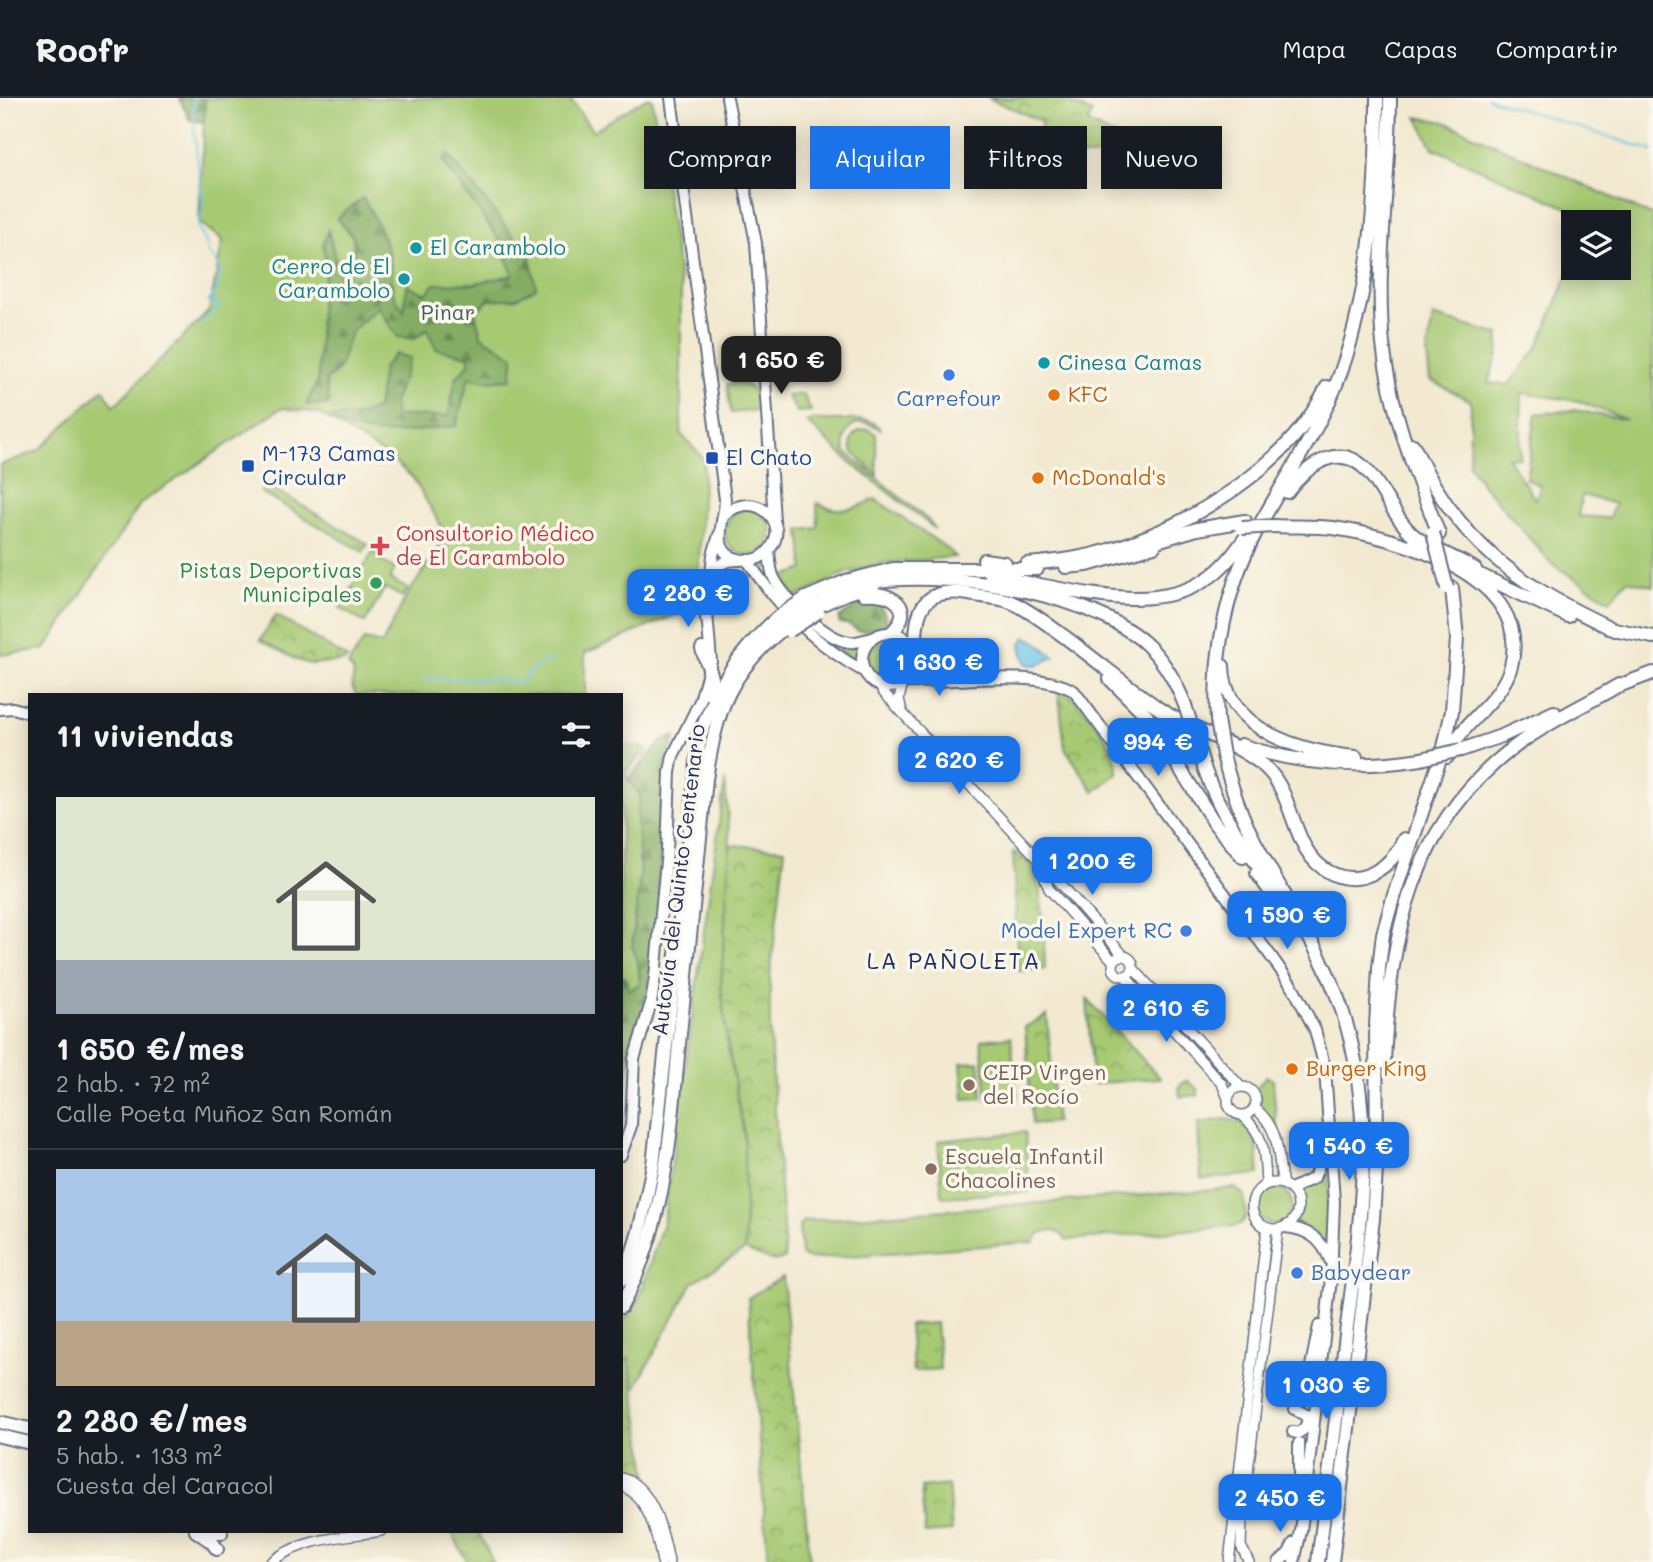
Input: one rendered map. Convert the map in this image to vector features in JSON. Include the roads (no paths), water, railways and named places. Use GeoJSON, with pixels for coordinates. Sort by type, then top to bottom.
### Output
{"type":"FeatureCollection","features":[{"type":"Feature","properties":{"kind":"highway"},"geometry":{"type":"LineString","coordinates":[[1318,1562],[1356,1259],[1363,1186],[1364,1124],[1349,1035],[1341,1008],[1315,946],[1241,813],[1223,755],[1217,720],[1217,669],[1224,620],[1239,570],[1256,531],[1318,426],[1334,390],[1356,320],[1372,217],[1377,98]]}},
{"type":"Feature","properties":{"kind":"highway"},"geometry":{"type":"LineString","coordinates":[[1390,98],[1376,296],[1383,377],[1399,442],[1436,533]]}},
{"type":"Feature","properties":{"kind":"highway"},"geometry":{"type":"LineString","coordinates":[[1373,1219],[1377,1153],[1376,1026],[1383,934],[1408,850],[1444,747],[1452,711],[1457,638],[1450,588],[1436,533],[1396,415],[1386,367],[1381,312],[1381,252]]}},
{"type":"Feature","properties":{"kind":"highway"},"geometry":{"type":"LineString","coordinates":[[1027,564],[1059,561],[1105,551],[1157,532],[1210,504],[1258,471],[1302,428],[1323,395],[1339,357],[1363,284]]}},
{"type":"Feature","properties":{"kind":"highway"},"geometry":{"type":"LineString","coordinates":[[1381,312],[1409,436],[1434,487],[1472,538],[1543,600],[1615,630],[1653,637]]}},
{"type":"Feature","properties":{"kind":"highway"},"geometry":{"type":"LineString","coordinates":[[1248,550],[1286,493],[1308,468],[1322,460],[1342,458],[1354,461],[1367,470],[1397,517],[1415,536],[1506,587]]}},
{"type":"Feature","properties":{"kind":"highway"},"geometry":{"type":"LineString","coordinates":[[893,569],[1010,579],[1125,598],[1167,596],[1196,585],[1211,576],[1229,559],[1287,479]]}},
{"type":"Feature","properties":{"kind":"highway"},"geometry":{"type":"LineString","coordinates":[[1276,523],[1332,528],[1399,544],[1465,572],[1486,586],[1505,610],[1513,641],[1511,666],[1507,676],[1497,693],[1463,729],[1450,749],[1423,820],[1408,850]]}},
{"type":"Feature","properties":{"kind":"highway"},"geometry":{"type":"LineString","coordinates":[[1056,568],[1087,565],[1243,524]]}},
{"type":"Feature","properties":{"kind":"highway","name":"Autovía del Quinto Centenario"},"geometry":{"type":"LineString","coordinates":[[623,1276],[644,1211],[653,1165],[700,735],[720,685],[750,642],[783,625],[846,581],[893,569],[1056,568],[1113,555],[1197,529],[1243,524],[1343,525],[1387,535],[1436,554],[1506,587],[1543,600]]}},
{"type":"Feature","properties":{"kind":"highway"},"geometry":{"type":"LineString","coordinates":[[984,560],[1027,564],[1071,562],[1113,555]]}},
{"type":"Feature","properties":{"kind":"highway"},"geometry":{"type":"LineString","coordinates":[[741,671],[783,625],[831,594],[863,583],[911,577],[963,580],[1065,603],[1095,612],[1145,643],[1164,663],[1178,686],[1209,783],[1224,817],[1278,893],[1309,945],[1335,1006],[1349,1056],[1355,1093],[1360,1161],[1354,1238],[1356,1259]]}},
{"type":"Feature","properties":{"kind":"highway","name":"Autovía del Quinto Centenario"},"geometry":{"type":"LineString","coordinates":[[812,606],[863,589],[910,582],[944,583],[1010,601]]}},
{"type":"Feature","properties":{"kind":"highway"},"geometry":{"type":"LineString","coordinates":[[916,662],[915,635],[926,600],[941,593],[1010,601],[1045,622],[1177,720],[1247,754],[1268,770],[1285,795],[1303,844],[1321,866],[1346,877],[1370,874],[1385,867],[1398,852],[1434,763],[1447,710],[1452,660],[1450,588]]}},
{"type":"Feature","properties":{"kind":"highway"},"geometry":{"type":"LineString","coordinates":[[812,606],[864,594],[886,595],[899,604],[902,610],[901,621],[891,633]]}},
{"type":"Feature","properties":{"kind":"highway"},"geometry":{"type":"LineString","coordinates":[[980,596],[1020,614],[1054,637],[1111,679],[1131,699],[1159,733],[1215,824],[1266,884],[1309,945]]}},
{"type":"Feature","properties":{"kind":"highway"},"geometry":{"type":"LineString","coordinates":[[1224,620],[1223,670],[1226,688],[1239,711],[1255,726],[1278,738],[1326,753],[1364,758],[1419,759]]}},
{"type":"Feature","properties":{"kind":"highway","name":"Autovía del Quinto Centenario"},"geometry":{"type":"LineString","coordinates":[[623,1303],[639,1270],[661,1194],[712,742],[721,707],[741,671],[783,625]]}},
{"type":"Feature","properties":{"kind":"highway"},"geometry":{"type":"LineString","coordinates":[[700,735],[701,723],[714,683],[702,649]]}},
{"type":"Feature","properties":{"kind":"highway"},"geometry":{"type":"LineString","coordinates":[[1136,690],[1195,724],[1235,742],[1267,752],[1312,762],[1379,764],[1461,750],[1548,720],[1619,685],[1653,673]]}},
{"type":"Feature","properties":{"kind":"highway"},"geometry":{"type":"LineString","coordinates":[[1332,1562],[1383,1135],[1389,984],[1397,936],[1410,889],[1434,838],[1470,789],[1508,752],[1548,720]]}},
{"type":"Feature","properties":{"kind":"highway"},"geometry":{"type":"LineString","coordinates":[[0,1422],[28,1429]]}},
{"type":"Feature","properties":{"kind":"highway"},"geometry":{"type":"LineString","coordinates":[[0,1436],[28,1443]]}},
{"type":"Feature","properties":{"kind":"highway"},"geometry":{"type":"LineString","coordinates":[[199,1533],[217,1549]]}},
{"type":"Feature","properties":{"kind":"main road"},"geometry":{"type":"LineString","coordinates":[[671,98],[723,479],[725,515]]}},
{"type":"Feature","properties":{"kind":"main road"},"geometry":{"type":"LineString","coordinates":[[710,583],[719,565],[726,561],[757,559],[769,550],[775,537],[756,243],[727,98]]}},
{"type":"Feature","properties":{"kind":"main road"},"geometry":{"type":"LineString","coordinates":[[692,715],[699,688],[713,555],[721,523],[725,515],[737,506],[753,505],[766,511],[774,523]]}},
{"type":"Feature","properties":{"kind":"main road"},"geometry":{"type":"LineString","coordinates":[[719,534],[728,553],[744,560],[778,603],[818,640],[865,672]]}},
{"type":"Feature","properties":{"kind":"main road"},"geometry":{"type":"LineString","coordinates":[[769,550],[773,576],[786,595],[814,622],[845,641],[859,642],[891,633],[905,638],[911,644],[920,673],[973,680]]}},
{"type":"Feature","properties":{"kind":"main road"},"geometry":{"type":"LineString","coordinates":[[623,1149],[631,1126],[634,1059],[655,977],[667,851],[670,772],[673,755],[700,701],[709,667],[707,613]]}},
{"type":"Feature","properties":{"kind":"main road"},"geometry":{"type":"LineString","coordinates":[[874,637],[864,648],[862,656],[865,672],[879,684],[891,686],[903,682],[973,680],[1052,681],[1074,691],[1294,989],[1315,1030],[1325,1068],[1330,1120],[1334,1246],[1301,1531],[1294,1562]]}},
{"type":"Feature","properties":{"kind":"main road"},"geometry":{"type":"LineString","coordinates":[[903,682],[911,674],[916,662]]}},
{"type":"Feature","properties":{"kind":"main road"},"geometry":{"type":"LineString","coordinates":[[8,705],[28,710]]}},
{"type":"Feature","properties":{"kind":"main road"},"geometry":{"type":"LineString","coordinates":[[1287,1186],[1314,1178],[1321,1162],[1330,1120]]}},
{"type":"Feature","properties":{"kind":"main road"},"geometry":{"type":"LineString","coordinates":[[1277,1228],[1299,1228],[1313,1234],[1325,1247],[1330,1260]]}},
{"type":"Feature","properties":{"kind":"main road"},"geometry":{"type":"LineString","coordinates":[[1279,1562],[1289,1553],[1294,1543],[1299,1517],[1307,1422],[1334,1246]]}},
{"type":"Feature","properties":{"kind":"main road"},"geometry":{"type":"LineString","coordinates":[[1309,1459],[1306,1415],[1298,1405],[1310,1371],[1328,1282]]}},
{"type":"Feature","properties":{"kind":"main road"},"geometry":{"type":"LineString","coordinates":[[1293,1432],[1298,1433],[1311,1416],[1321,1366]]}},
{"type":"Feature","properties":{"kind":"main road"},"geometry":{"type":"LineString","coordinates":[[1298,1443],[1299,1517]]}},
{"type":"Feature","properties":{"kind":"street"},"geometry":{"type":"LineString","coordinates":[[902,712],[899,699],[903,682]]}},
{"type":"Feature","properties":{"kind":"street"},"geometry":{"type":"LineString","coordinates":[[879,684],[883,692],[1055,877],[1124,956],[1130,958],[1133,968],[1241,1087]]}},
{"type":"Feature","properties":{"kind":"street"},"geometry":{"type":"LineString","coordinates":[[1038,860],[1049,889],[1114,962],[1115,971],[1125,976],[1222,1084],[1231,1110],[1243,1116],[1256,1128],[1264,1146],[1266,1184]]}},
{"type":"Feature","properties":{"kind":"street"},"geometry":{"type":"LineString","coordinates":[[1114,962],[1124,956]]}},
{"type":"Feature","properties":{"kind":"street"},"geometry":{"type":"LineString","coordinates":[[1125,976],[1130,974],[1133,968]]}},
{"type":"Feature","properties":{"kind":"street"},"geometry":{"type":"LineString","coordinates":[[1228,1098],[1233,1091],[1241,1087],[1248,1088],[1255,1094],[1255,1108],[1272,1126],[1279,1144],[1287,1186],[1298,1206],[1295,1218],[1277,1228]]}},
{"type":"Feature","properties":{"kind":"street"},"geometry":{"type":"LineString","coordinates":[[1243,1116],[1255,1108]]}},
{"type":"Feature","properties":{"kind":"street"},"geometry":{"type":"LineString","coordinates":[[1277,1228],[1255,1219],[1252,1203],[1258,1190],[1266,1184],[1287,1186]]}},
{"type":"Feature","properties":{"kind":"street"},"geometry":{"type":"LineString","coordinates":[[1229,1562],[1277,1228]]}},
{"type":"Feature","properties":{"kind":"street"},"geometry":{"type":"LineString","coordinates":[[1249,1562],[1241,1546],[1242,1520],[1277,1228]]}},
{"type":"Feature","properties":{"kind":"street"},"geometry":{"type":"LineString","coordinates":[[623,1478],[641,1490],[654,1510],[663,1529],[669,1562]]}},
{"type":"Feature","properties":{"kind":"street"},"geometry":{"type":"LineString","coordinates":[[623,1486],[636,1495],[648,1514],[657,1532],[662,1562]]}},
{"type":"Feature","properties":{"kind":"street"},"geometry":{"type":"LineString","coordinates":[[271,1562],[279,1555],[317,1541],[368,1533]]}},
{"type":"Feature","properties":{"kind":"water"},"geometry":{"type":"Polygon","coordinates":[[[1025,637],[1036,641],[1054,657],[1036,665],[1025,663],[1021,645],[1025,637]]]}},
{"type":"Feature","properties":{"kind":"waterway"},"geometry":{"type":"LineString","coordinates":[[194,98],[194,129],[203,206],[198,227],[208,253],[217,264],[220,276],[208,302],[221,305],[200,324]]}},
{"type":"Feature","properties":{"kind":"waterway"},"geometry":{"type":"LineString","coordinates":[[1487,98],[1653,151]]}},
{"type":"Feature","properties":{"kind":"waterway"},"geometry":{"type":"LineString","coordinates":[[423,679],[493,679],[520,683],[534,668],[553,658]]}},
{"type":"Feature","properties":{"kind":"place","name":"El Carambolo"},"geometry":{"type":"Point","coordinates":[416,248]}},
{"type":"Feature","properties":{"kind":"place","name":"Cerro de El Carambolo"},"geometry":{"type":"Point","coordinates":[404,279]}},
{"type":"Feature","properties":{"kind":"place","name":"Cinesa Camas"},"geometry":{"type":"Point","coordinates":[1044,363]}},
{"type":"Feature","properties":{"kind":"place","name":"Carrefour"},"geometry":{"type":"Point","coordinates":[949,375]}},
{"type":"Feature","properties":{"kind":"place","name":"KFC"},"geometry":{"type":"Point","coordinates":[1054,395]}},
{"type":"Feature","properties":{"kind":"place","name":"El Chato"},"geometry":{"type":"Point","coordinates":[712,458]}},
{"type":"Feature","properties":{"kind":"place","name":"M-173 Camas Circular"},"geometry":{"type":"Point","coordinates":[248,466]}},
{"type":"Feature","properties":{"kind":"place","name":"McDonald's"},"geometry":{"type":"Point","coordinates":[1038,478]}},
{"type":"Feature","properties":{"kind":"place","name":"Consultorio Médico de El Carambolo"},"geometry":{"type":"Point","coordinates":[380,546]}},
{"type":"Feature","properties":{"kind":"place","name":"Pistas Deportivas Municipales"},"geometry":{"type":"Point","coordinates":[376,583]}},
{"type":"Feature","properties":{"kind":"place","name":"Model Expert RC"},"geometry":{"type":"Point","coordinates":[1186,931]}},
{"type":"Feature","properties":{"kind":"place","name":"Burger King"},"geometry":{"type":"Point","coordinates":[1292,1069]}},
{"type":"Feature","properties":{"kind":"place","name":"CEIP Virgen del Rocío"},"geometry":{"type":"Point","coordinates":[969,1085]}},
{"type":"Feature","properties":{"kind":"place","name":"Escuela Infantil Chacolines"},"geometry":{"type":"Point","coordinates":[931,1169]}},
{"type":"Feature","properties":{"kind":"place","name":"Babydear"},"geometry":{"type":"Point","coordinates":[1297,1273]}},
{"type":"Feature","properties":{"kind":"district","name":"LA PAÑOLETA"},"geometry":{"type":"Point","coordinates":[954,961]}},
{"type":"Feature","properties":{"kind":"park label","name":"Pinar"},"geometry":{"type":"Point","coordinates":[448,313]}}]}
